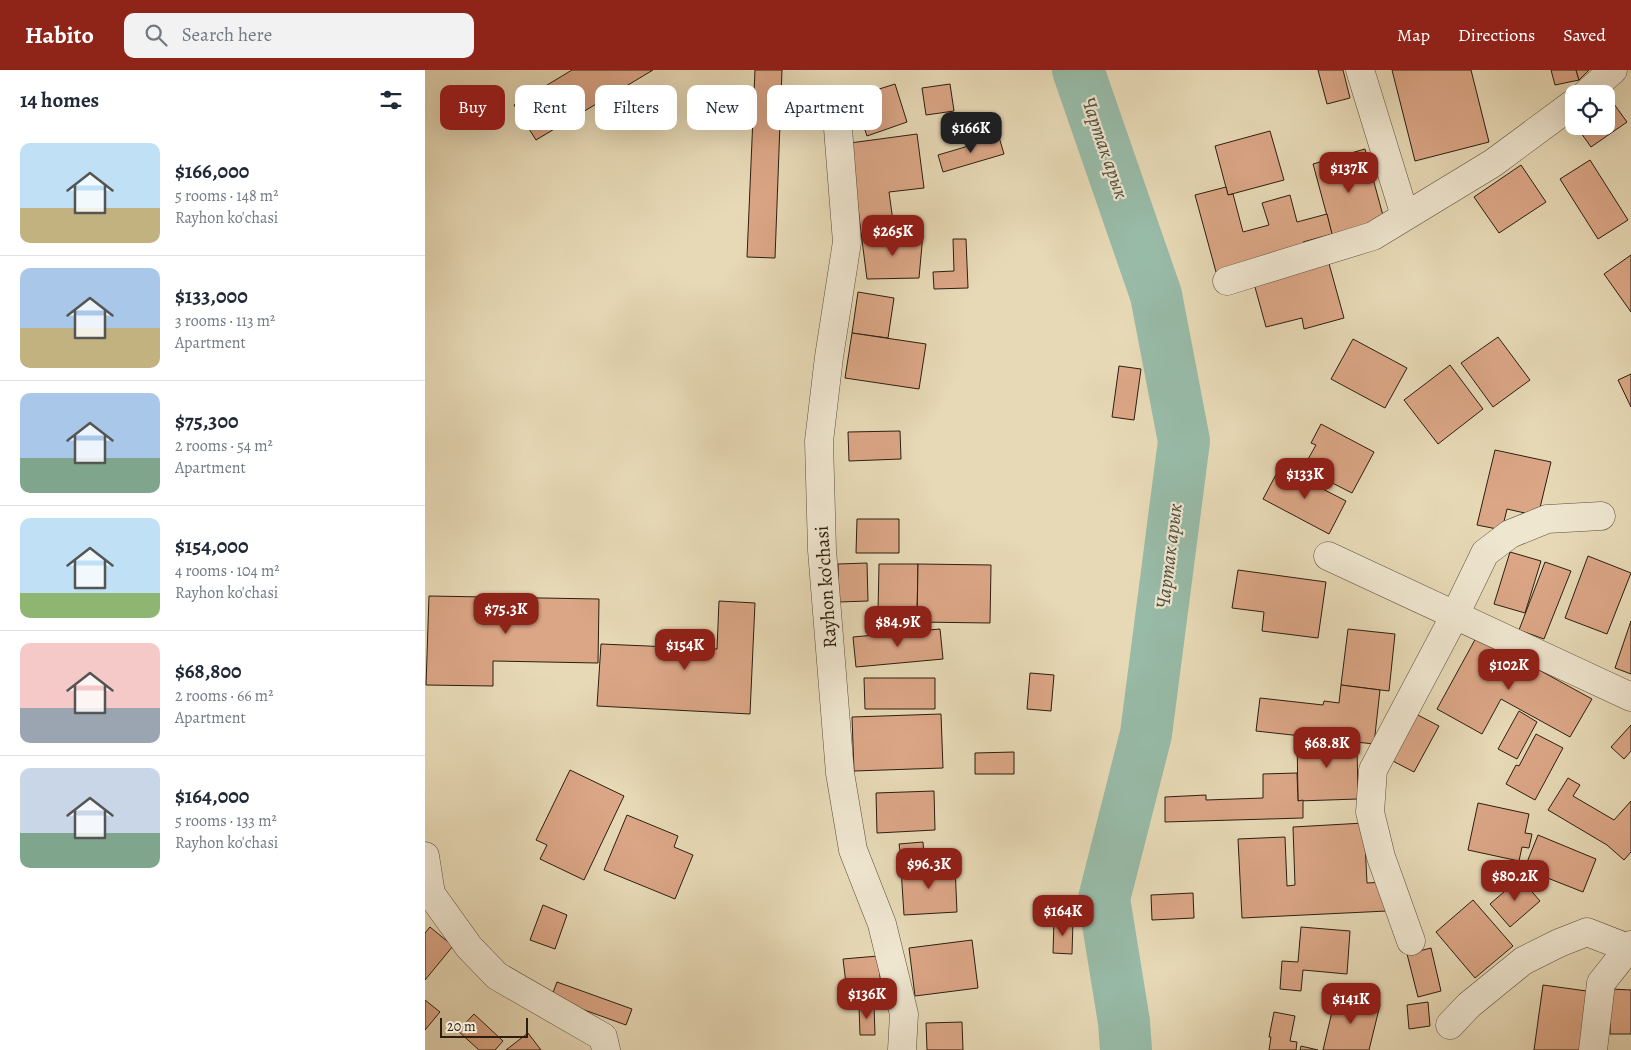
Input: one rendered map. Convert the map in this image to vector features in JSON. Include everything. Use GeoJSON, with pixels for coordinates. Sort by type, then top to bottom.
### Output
{"type":"FeatureCollection","features":[{"type":"Feature","properties":{"kind":"street"},"geometry":{"type":"LineString","coordinates":[[1360,70],[1405,216]]}},
{"type":"Feature","properties":{"kind":"street"},"geometry":{"type":"LineString","coordinates":[[1596,85],[1613,70]]}},
{"type":"Feature","properties":{"kind":"street"},"geometry":{"type":"LineString","coordinates":[[1227,281],[1373,236],[1493,163],[1565,110]]}},
{"type":"Feature","properties":{"kind":"street","name":"Rayhon ko'chasi"},"geometry":{"type":"LineString","coordinates":[[838,130],[847,242],[829,357],[819,441],[822,550],[839,773],[853,850],[882,924],[904,1014],[901,1050]]}},
{"type":"Feature","properties":{"kind":"street"},"geometry":{"type":"LineString","coordinates":[[1411,941],[1381,857],[1370,812],[1373,770],[1455,615],[1485,553],[1510,534],[1547,519],[1601,516]]}},
{"type":"Feature","properties":{"kind":"street"},"geometry":{"type":"LineString","coordinates":[[1328,556],[1631,697]]}},
{"type":"Feature","properties":{"kind":"street"},"geometry":{"type":"LineString","coordinates":[[425,856],[431,894],[469,947],[497,976],[603,1037],[606,1050]]}},
{"type":"Feature","properties":{"kind":"street"},"geometry":{"type":"LineString","coordinates":[[1451,1025],[1469,1005],[1523,961],[1559,942],[1587,932],[1630,947],[1601,983],[1593,1050]]}},
{"type":"Feature","properties":{"kind":"building"},"geometry":{"type":"Polygon","coordinates":[[[572,70],[653,70],[628,85],[595,85],[595,105],[585,111],[585,85],[547,85],[572,70]]]}},
{"type":"Feature","properties":{"kind":"building"},"geometry":{"type":"Polygon","coordinates":[[[755,70],[782,70],[781,85],[767,85],[767,130],[780,130],[775,258],[747,257],[752,130],[757,130],[757,85],[754,85],[755,70]]]}},
{"type":"Feature","properties":{"kind":"building"},"geometry":{"type":"Polygon","coordinates":[[[1318,70],[1343,70],[1350,98],[1327,104],[1318,70]]]}},
{"type":"Feature","properties":{"kind":"building"},"geometry":{"type":"Polygon","coordinates":[[[1392,70],[1471,70],[1489,142],[1415,161],[1392,70]]]}},
{"type":"Feature","properties":{"kind":"building"},"geometry":{"type":"Polygon","coordinates":[[[1551,70],[1576,70],[1579,80],[1555,85],[1551,70]]]}},
{"type":"Feature","properties":{"kind":"building"},"geometry":{"type":"Polygon","coordinates":[[[1576,70],[1589,70],[1579,80],[1576,70]]]}},
{"type":"Feature","properties":{"kind":"building"},"geometry":{"type":"Polygon","coordinates":[[[895,84],[907,122],[867,136],[865,130],[882,130],[882,88],[895,84]]]}},
{"type":"Feature","properties":{"kind":"building"},"geometry":{"type":"Polygon","coordinates":[[[950,84],[954,111],[926,115],[922,88],[950,84]]]}},
{"type":"Feature","properties":{"kind":"building"},"geometry":{"type":"Polygon","coordinates":[[[1615,106],[1627,122],[1615,130],[1615,106]]]}},
{"type":"Feature","properties":{"kind":"building"},"geometry":{"type":"Polygon","coordinates":[[[530,130],[553,130],[536,140],[530,130]]]}},
{"type":"Feature","properties":{"kind":"building"},"geometry":{"type":"Polygon","coordinates":[[[1270,131],[1284,180],[1228,195],[1215,146],[1270,131]]]}},
{"type":"Feature","properties":{"kind":"building"},"geometry":{"type":"Polygon","coordinates":[[[917,134],[924,188],[889,192],[895,236],[862,240],[850,143],[917,134]]]}},
{"type":"Feature","properties":{"kind":"building"},"geometry":{"type":"Polygon","coordinates":[[[1582,135],[1608,135],[1591,147],[1582,135]]]}},
{"type":"Feature","properties":{"kind":"building"},"geometry":{"type":"Polygon","coordinates":[[[999,137],[1004,154],[943,172],[938,155],[999,137]]]}},
{"type":"Feature","properties":{"kind":"building"},"geometry":{"type":"Polygon","coordinates":[[[1365,149],[1385,223],[1333,238],[1313,164],[1365,149]]]}},
{"type":"Feature","properties":{"kind":"building"},"geometry":{"type":"Polygon","coordinates":[[[1590,160],[1628,220],[1598,239],[1560,179],[1590,160]]]}},
{"type":"Feature","properties":{"kind":"building"},"geometry":{"type":"Polygon","coordinates":[[[1521,165],[1546,202],[1499,233],[1474,197],[1521,165]]]}},
{"type":"Feature","properties":{"kind":"building"},"geometry":{"type":"Polygon","coordinates":[[[1226,187],[1228,195],[1233,194],[1243,232],[1269,225],[1262,203],[1290,195],[1297,222],[1327,214],[1332,234],[1303,242],[1305,248],[1216,272],[1195,195],[1226,187]]]}},
{"type":"Feature","properties":{"kind":"building"},"geometry":{"type":"Polygon","coordinates":[[[923,234],[919,278],[867,279],[862,240],[923,234]]]}},
{"type":"Feature","properties":{"kind":"building"},"geometry":{"type":"Polygon","coordinates":[[[953,239],[966,239],[968,288],[934,289],[933,272],[954,271],[953,239]]]}},
{"type":"Feature","properties":{"kind":"building"},"geometry":{"type":"Polygon","coordinates":[[[1631,255],[1631,312],[1604,274],[1631,255]]]}},
{"type":"Feature","properties":{"kind":"building"},"geometry":{"type":"Polygon","coordinates":[[[1328,260],[1344,318],[1304,329],[1302,318],[1266,327],[1253,280],[1328,260]]]}},
{"type":"Feature","properties":{"kind":"building"},"geometry":{"type":"Polygon","coordinates":[[[858,292],[894,298],[888,338],[852,333],[858,292]]]}},
{"type":"Feature","properties":{"kind":"building"},"geometry":{"type":"Polygon","coordinates":[[[852,333],[926,344],[919,389],[845,378],[852,333]]]}},
{"type":"Feature","properties":{"kind":"building"},"geometry":{"type":"Polygon","coordinates":[[[1498,337],[1530,380],[1493,407],[1461,363],[1498,337]]]}},
{"type":"Feature","properties":{"kind":"building"},"geometry":{"type":"Polygon","coordinates":[[[1353,339],[1407,368],[1385,408],[1331,379],[1353,339]]]}},
{"type":"Feature","properties":{"kind":"building"},"geometry":{"type":"Polygon","coordinates":[[[1450,365],[1483,409],[1438,444],[1404,400],[1450,365]]]}},
{"type":"Feature","properties":{"kind":"building"},"geometry":{"type":"Polygon","coordinates":[[[1119,366],[1141,369],[1134,420],[1112,417],[1119,366]]]}},
{"type":"Feature","properties":{"kind":"building"},"geometry":{"type":"Polygon","coordinates":[[[1631,374],[1631,407],[1618,380],[1631,374]]]}},
{"type":"Feature","properties":{"kind":"building"},"geometry":{"type":"Polygon","coordinates":[[[1321,424],[1374,452],[1352,493],[1303,468],[1316,445],[1311,443],[1321,424]]]}},
{"type":"Feature","properties":{"kind":"building"},"geometry":{"type":"Polygon","coordinates":[[[900,431],[901,459],[849,461],[848,432],[900,431]]]}},
{"type":"Feature","properties":{"kind":"building"},"geometry":{"type":"Polygon","coordinates":[[[1495,450],[1551,462],[1538,516],[1507,509],[1502,530],[1477,525],[1495,450]]]}},
{"type":"Feature","properties":{"kind":"building"},"geometry":{"type":"Polygon","coordinates":[[[1280,467],[1346,501],[1329,534],[1263,499],[1280,467]]]}},
{"type":"Feature","properties":{"kind":"building"},"geometry":{"type":"Polygon","coordinates":[[[857,519],[899,519],[899,553],[856,553],[857,519]]]}},
{"type":"Feature","properties":{"kind":"building"},"geometry":{"type":"Polygon","coordinates":[[[1510,552],[1541,561],[1525,613],[1494,604],[1510,552]]]}},
{"type":"Feature","properties":{"kind":"building"},"geometry":{"type":"Polygon","coordinates":[[[1588,556],[1631,573],[1607,634],[1565,618],[1588,556]]]}},
{"type":"Feature","properties":{"kind":"building"},"geometry":{"type":"Polygon","coordinates":[[[1545,562],[1571,571],[1544,639],[1519,630],[1545,562]]]}},
{"type":"Feature","properties":{"kind":"building"},"geometry":{"type":"Polygon","coordinates":[[[867,563],[868,601],[839,602],[838,564],[867,563]]]}},
{"type":"Feature","properties":{"kind":"building"},"geometry":{"type":"Polygon","coordinates":[[[879,564],[918,564],[917,613],[878,612],[879,564]]]}},
{"type":"Feature","properties":{"kind":"building"},"geometry":{"type":"Polygon","coordinates":[[[918,564],[991,565],[990,623],[917,622],[918,564]]]}},
{"type":"Feature","properties":{"kind":"building"},"geometry":{"type":"Polygon","coordinates":[[[1238,570],[1326,582],[1318,638],[1262,631],[1264,612],[1232,608],[1238,570]]]}},
{"type":"Feature","properties":{"kind":"building"},"geometry":{"type":"Polygon","coordinates":[[[429,596],[599,599],[598,663],[493,661],[493,686],[426,685],[429,596]]]}},
{"type":"Feature","properties":{"kind":"building"},"geometry":{"type":"Polygon","coordinates":[[[719,601],[755,603],[750,714],[597,706],[601,644],[717,649],[719,601]]]}},
{"type":"Feature","properties":{"kind":"building"},"geometry":{"type":"Polygon","coordinates":[[[1631,621],[1631,674],[1615,668],[1631,621]]]}},
{"type":"Feature","properties":{"kind":"building"},"geometry":{"type":"Polygon","coordinates":[[[940,629],[943,659],[856,667],[853,637],[940,629]]]}},
{"type":"Feature","properties":{"kind":"building"},"geometry":{"type":"Polygon","coordinates":[[[1348,629],[1395,634],[1389,691],[1341,685],[1348,629]]]}},
{"type":"Feature","properties":{"kind":"building"},"geometry":{"type":"Polygon","coordinates":[[[1477,636],[1592,699],[1570,737],[1501,699],[1482,734],[1437,709],[1477,636]]]}},
{"type":"Feature","properties":{"kind":"building"},"geometry":{"type":"Polygon","coordinates":[[[1030,673],[1054,675],[1051,711],[1027,709],[1030,673]]]}},
{"type":"Feature","properties":{"kind":"building"},"geometry":{"type":"Polygon","coordinates":[[[864,678],[935,678],[935,709],[865,709],[864,678]]]}},
{"type":"Feature","properties":{"kind":"building"},"geometry":{"type":"Polygon","coordinates":[[[1341,685],[1380,690],[1374,744],[1256,731],[1260,698],[1323,705],[1324,701],[1339,703],[1341,685]]]}},
{"type":"Feature","properties":{"kind":"building"},"geometry":{"type":"Polygon","coordinates":[[[1519,711],[1537,722],[1517,759],[1498,749],[1519,711]]]}},
{"type":"Feature","properties":{"kind":"building"},"geometry":{"type":"Polygon","coordinates":[[[1414,713],[1439,726],[1414,772],[1389,759],[1414,713]]]}},
{"type":"Feature","properties":{"kind":"building"},"geometry":{"type":"Polygon","coordinates":[[[941,714],[943,768],[854,771],[852,717],[941,714]]]}},
{"type":"Feature","properties":{"kind":"building"},"geometry":{"type":"Polygon","coordinates":[[[1631,725],[1631,751],[1624,759],[1611,747],[1631,725]]]}},
{"type":"Feature","properties":{"kind":"building"},"geometry":{"type":"Polygon","coordinates":[[[1536,734],[1563,748],[1535,800],[1506,784],[1516,765],[1519,766],[1536,734]]]}},
{"type":"Feature","properties":{"kind":"building"},"geometry":{"type":"Polygon","coordinates":[[[1297,736],[1357,742],[1358,799],[1298,801],[1297,736]]]}},
{"type":"Feature","properties":{"kind":"building"},"geometry":{"type":"Polygon","coordinates":[[[1014,752],[1014,774],[975,774],[975,753],[1014,752]]]}},
{"type":"Feature","properties":{"kind":"building"},"geometry":{"type":"Polygon","coordinates":[[[570,770],[624,796],[584,880],[540,859],[547,845],[536,840],[570,770]]]}},
{"type":"Feature","properties":{"kind":"building"},"geometry":{"type":"Polygon","coordinates":[[[1297,773],[1298,801],[1303,800],[1303,818],[1165,822],[1165,797],[1206,795],[1206,800],[1263,798],[1263,774],[1297,773]]]}},
{"type":"Feature","properties":{"kind":"building"},"geometry":{"type":"Polygon","coordinates":[[[1568,778],[1580,785],[1573,796],[1614,820],[1631,801],[1631,852],[1624,860],[1607,845],[1548,810],[1568,778]]]}},
{"type":"Feature","properties":{"kind":"building"},"geometry":{"type":"Polygon","coordinates":[[[934,791],[935,830],[877,833],[876,793],[934,791]]]}},
{"type":"Feature","properties":{"kind":"building"},"geometry":{"type":"Polygon","coordinates":[[[1478,803],[1529,814],[1525,833],[1532,834],[1529,848],[1522,847],[1519,861],[1468,850],[1478,803]]]}},
{"type":"Feature","properties":{"kind":"building"},"geometry":{"type":"Polygon","coordinates":[[[627,815],[678,836],[674,847],[693,855],[675,899],[604,870],[627,815]]]}},
{"type":"Feature","properties":{"kind":"building"},"geometry":{"type":"Polygon","coordinates":[[[1364,823],[1367,883],[1386,882],[1387,911],[1242,918],[1238,839],[1285,837],[1287,886],[1295,885],[1293,827],[1364,823]]]}},
{"type":"Feature","properties":{"kind":"building"},"geometry":{"type":"Polygon","coordinates":[[[1538,835],[1596,859],[1583,892],[1545,877],[1542,886],[1521,877],[1538,835]]]}},
{"type":"Feature","properties":{"kind":"building"},"geometry":{"type":"Polygon","coordinates":[[[923,842],[924,856],[901,858],[899,844],[923,842]]]}},
{"type":"Feature","properties":{"kind":"building"},"geometry":{"type":"Polygon","coordinates":[[[955,866],[957,912],[904,915],[901,869],[955,866]]]}},
{"type":"Feature","properties":{"kind":"building"},"geometry":{"type":"Polygon","coordinates":[[[1520,878],[1540,901],[1510,927],[1490,904],[1520,878]]]}},
{"type":"Feature","properties":{"kind":"building"},"geometry":{"type":"Polygon","coordinates":[[[1193,893],[1194,918],[1152,920],[1151,895],[1193,893]]]}},
{"type":"Feature","properties":{"kind":"building"},"geometry":{"type":"Polygon","coordinates":[[[1473,900],[1513,946],[1475,978],[1436,932],[1473,900]]]}},
{"type":"Feature","properties":{"kind":"building"},"geometry":{"type":"Polygon","coordinates":[[[543,905],[567,915],[555,949],[530,940],[543,905]]]}},
{"type":"Feature","properties":{"kind":"building"},"geometry":{"type":"Polygon","coordinates":[[[1054,920],[1073,921],[1072,954],[1053,953],[1054,920]]]}},
{"type":"Feature","properties":{"kind":"building"},"geometry":{"type":"Polygon","coordinates":[[[430,927],[453,946],[425,980],[425,933],[430,927]]]}},
{"type":"Feature","properties":{"kind":"building"},"geometry":{"type":"Polygon","coordinates":[[[1301,927],[1350,931],[1347,974],[1303,970],[1301,991],[1280,989],[1282,961],[1298,962],[1301,927]]]}},
{"type":"Feature","properties":{"kind":"building"},"geometry":{"type":"Polygon","coordinates":[[[972,940],[978,988],[915,996],[909,948],[972,940]]]}},
{"type":"Feature","properties":{"kind":"building"},"geometry":{"type":"Polygon","coordinates":[[[1431,948],[1441,991],[1418,997],[1407,954],[1431,948]]]}},
{"type":"Feature","properties":{"kind":"building"},"geometry":{"type":"Polygon","coordinates":[[[878,956],[882,997],[848,1000],[843,959],[878,956]]]}},
{"type":"Feature","properties":{"kind":"building"},"geometry":{"type":"Polygon","coordinates":[[[557,982],[632,1009],[626,1025],[551,998],[557,982]]]}},
{"type":"Feature","properties":{"kind":"building"},"geometry":{"type":"Polygon","coordinates":[[[1543,985],[1594,992],[1586,1050],[1534,1050],[1543,985]]]}},
{"type":"Feature","properties":{"kind":"building"},"geometry":{"type":"Polygon","coordinates":[[[1611,989],[1631,990],[1631,1034],[1610,1034],[1611,989]]]}},
{"type":"Feature","properties":{"kind":"building"},"geometry":{"type":"Polygon","coordinates":[[[1336,995],[1380,1005],[1369,1050],[1323,1050],[1336,995]]]}},
{"type":"Feature","properties":{"kind":"building"},"geometry":{"type":"Polygon","coordinates":[[[425,1000],[440,1012],[425,1030],[425,1000]]]}},
{"type":"Feature","properties":{"kind":"building"},"geometry":{"type":"Polygon","coordinates":[[[1428,1002],[1430,1026],[1409,1029],[1407,1005],[1428,1002]]]}},
{"type":"Feature","properties":{"kind":"building"},"geometry":{"type":"Polygon","coordinates":[[[859,1005],[874,1005],[875,1035],[860,1035],[859,1005]]]}},
{"type":"Feature","properties":{"kind":"building"},"geometry":{"type":"Polygon","coordinates":[[[1274,1012],[1295,1016],[1290,1041],[1297,1042],[1296,1050],[1269,1050],[1271,1037],[1269,1037],[1274,1012]]]}},
{"type":"Feature","properties":{"kind":"building"},"geometry":{"type":"Polygon","coordinates":[[[474,1014],[503,1041],[495,1050],[479,1050],[458,1031],[474,1014]]]}},
{"type":"Feature","properties":{"kind":"building"},"geometry":{"type":"Polygon","coordinates":[[[962,1022],[963,1050],[927,1050],[926,1023],[962,1022]]]}},
{"type":"Feature","properties":{"kind":"building"},"geometry":{"type":"Polygon","coordinates":[[[528,1033],[541,1050],[506,1050],[528,1033]]]}},
{"type":"Feature","properties":{"kind":"building"},"geometry":{"type":"Polygon","coordinates":[[[1301,1046],[1318,1050],[1300,1050],[1301,1046]]]}},
{"type":"Feature","properties":{"kind":"waterway","name":"Чартак арык"},"geometry":{"type":"LineString","coordinates":[[1078,70],[1156,295],[1184,441],[1146,734],[1104,899],[1124,1022],[1126,1050]]}}]}
